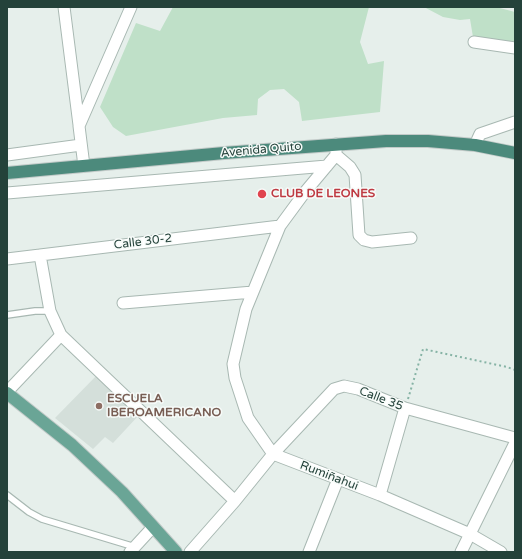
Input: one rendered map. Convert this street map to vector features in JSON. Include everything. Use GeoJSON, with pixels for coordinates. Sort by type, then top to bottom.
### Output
{"type":"FeatureCollection","features":[{"type":"Feature","properties":{"kind":"highway","name":"Avenida Quito"},"geometry":{"type":"LineString","coordinates":[[7,173],[224,153],[336,150],[386,141],[428,141],[476,145],[515,154]]}},
{"type":"Feature","properties":{"kind":"main road"},"geometry":{"type":"LineString","coordinates":[[7,393],[78,451],[122,492],[176,552]]}},
{"type":"Feature","properties":{"kind":"street"},"geometry":{"type":"LineString","coordinates":[[64,7],[84,166]]}},
{"type":"Feature","properties":{"kind":"street"},"geometry":{"type":"LineString","coordinates":[[79,126],[131,7]]}},
{"type":"Feature","properties":{"kind":"street"},"geometry":{"type":"LineString","coordinates":[[474,42],[515,48]]}},
{"type":"Feature","properties":{"kind":"street"},"geometry":{"type":"LineString","coordinates":[[476,145],[480,134],[514,119]]}},
{"type":"Feature","properties":{"kind":"street"},"geometry":{"type":"LineString","coordinates":[[7,155],[81,145]]}},
{"type":"Feature","properties":{"kind":"street"},"geometry":{"type":"LineString","coordinates":[[190,552],[235,501],[273,454],[248,418],[235,378],[234,364],[246,309],[280,226],[305,192],[327,166],[336,150],[355,175],[359,235],[364,240],[372,242],[412,238]]}},
{"type":"Feature","properties":{"kind":"street"},"geometry":{"type":"LineString","coordinates":[[7,193],[327,166]]}},
{"type":"Feature","properties":{"kind":"street","name":"Calle 30-2"},"geometry":{"type":"LineString","coordinates":[[7,259],[280,226]]}},
{"type":"Feature","properties":{"kind":"street"},"geometry":{"type":"LineString","coordinates":[[40,255],[50,311],[61,336],[235,501]]}},
{"type":"Feature","properties":{"kind":"street"},"geometry":{"type":"LineString","coordinates":[[123,303],[253,292]]}},
{"type":"Feature","properties":{"kind":"street"},"geometry":{"type":"LineString","coordinates":[[7,393],[61,336]]}},
{"type":"Feature","properties":{"kind":"street","name":"Calle 35"},"geometry":{"type":"LineString","coordinates":[[273,454],[334,389],[344,386],[358,389],[406,408],[515,438]]}},
{"type":"Feature","properties":{"kind":"street"},"geometry":{"type":"LineString","coordinates":[[380,495],[406,408]]}},
{"type":"Feature","properties":{"kind":"street"},"geometry":{"type":"LineString","coordinates":[[461,552],[515,443]]}},
{"type":"Feature","properties":{"kind":"street","name":"Rumiñahui"},"geometry":{"type":"LineString","coordinates":[[273,454],[380,495],[470,534],[501,552]]}},
{"type":"Feature","properties":{"kind":"street"},"geometry":{"type":"LineString","coordinates":[[309,552],[338,479]]}},
{"type":"Feature","properties":{"kind":"street"},"geometry":{"type":"LineString","coordinates":[[132,549],[153,527]]}},
{"type":"Feature","properties":{"kind":"lane"},"geometry":{"type":"LineString","coordinates":[[7,315],[35,311],[50,311]]}},
{"type":"Feature","properties":{"kind":"lane"},"geometry":{"type":"LineString","coordinates":[[7,494],[29,512],[42,519],[132,549]]}},
{"type":"Feature","properties":{"kind":"path"},"geometry":{"type":"LineString","coordinates":[[406,408],[423,349],[515,370]]}},
{"type":"Feature","properties":{"kind":"shaded area","name":"ESCUELA IBEROAMERICANO"},"geometry":{"type":"Polygon","coordinates":[[[98,374],[140,414],[113,443],[105,437],[93,449],[55,418],[98,374]]]}},
{"type":"Feature","properties":{"kind":"green space"},"geometry":{"type":"Polygon","coordinates":[[[173,7],[369,7],[360,42],[368,64],[384,61],[380,112],[302,121],[299,102],[284,89],[270,90],[258,99],[257,115],[223,118],[126,136],[113,127],[100,107],[136,23],[160,31],[173,7]]]}},
{"type":"Feature","properties":{"kind":"green space"},"geometry":{"type":"Polygon","coordinates":[[[424,7],[496,7],[515,12],[515,47],[473,37],[470,19],[460,20],[443,17],[424,7]]]}},
{"type":"Feature","properties":{"kind":"place","name":"CLUB DE LEONES"},"geometry":{"type":"Point","coordinates":[262,194]}},
{"type":"Feature","properties":{"kind":"place","name":"ESCUELA IBEROAMERICANO"},"geometry":{"type":"Point","coordinates":[99,406]}}]}
